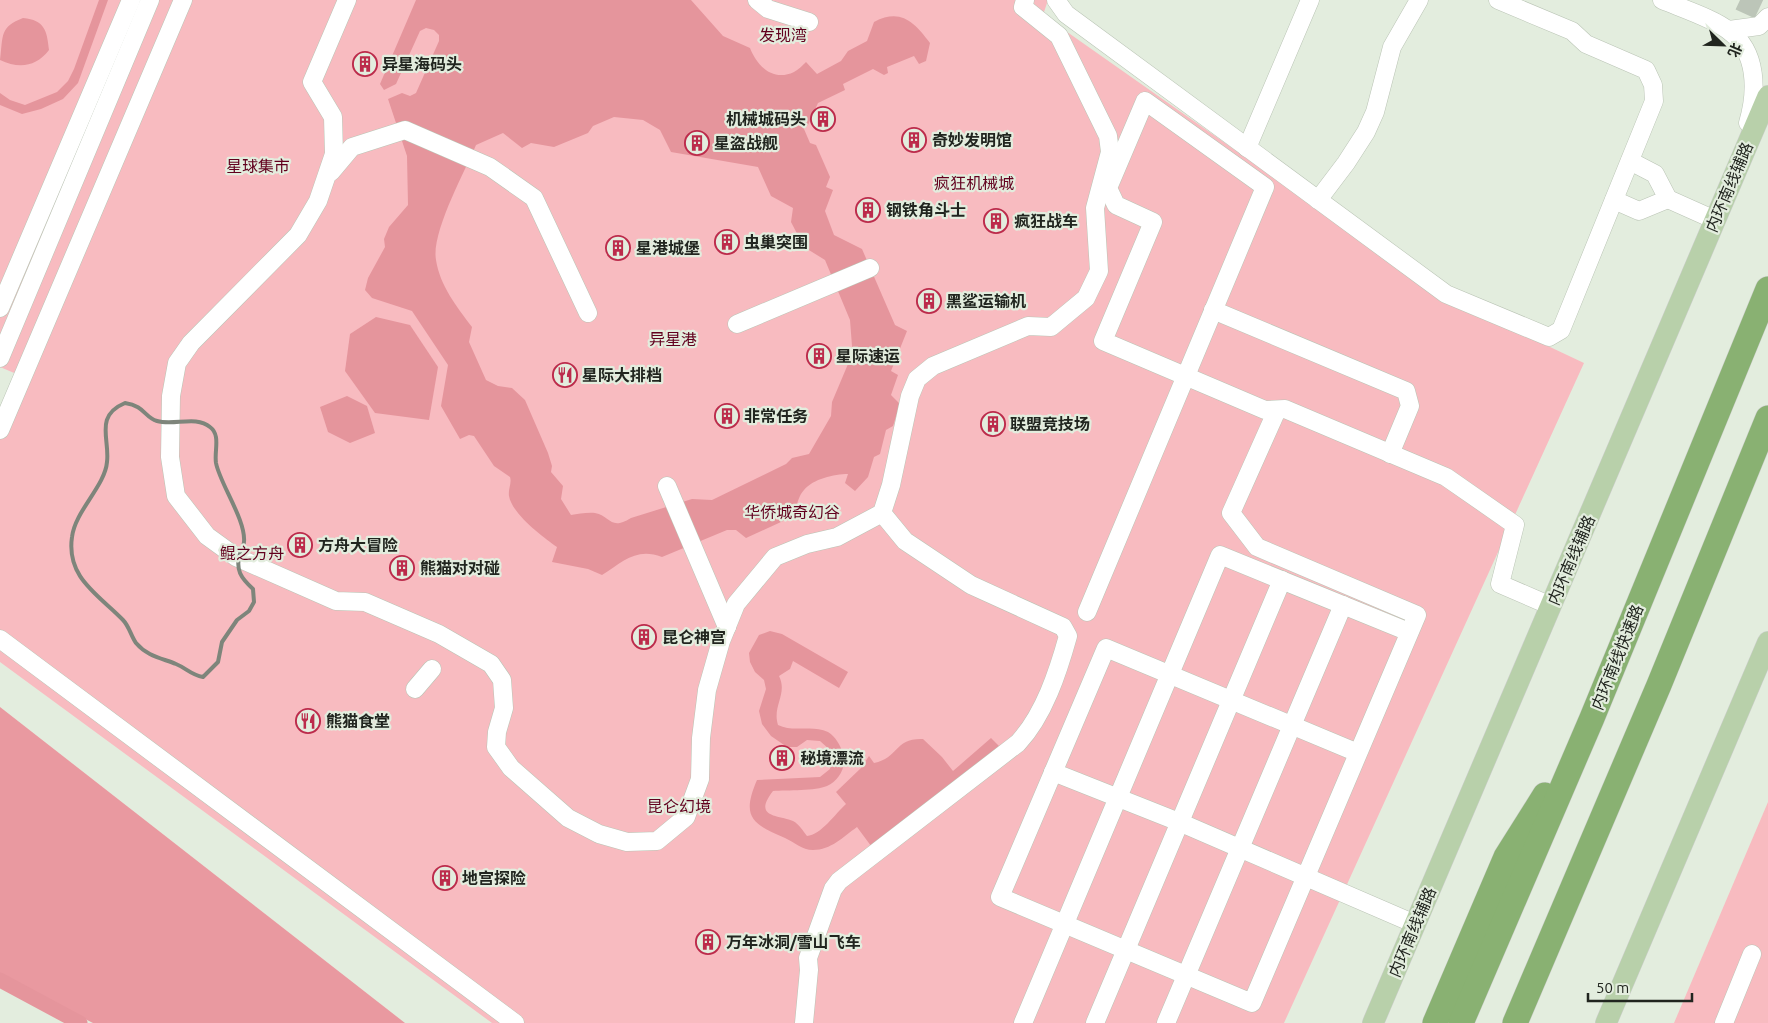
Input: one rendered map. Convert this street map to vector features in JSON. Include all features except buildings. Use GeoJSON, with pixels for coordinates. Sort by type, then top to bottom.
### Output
{"type":"FeatureCollection","features":[{"type":"Feature","properties":{"kind":"highway","name":"内环南线快速路"},"geometry":{"type":"LineString","coordinates":[[1461,1023],[1592,718],[1768,289]]}},
{"type":"Feature","properties":{"kind":"highway"},"geometry":{"type":"LineString","coordinates":[[1515,1023],[1659,685],[1768,418]]}},
{"type":"Feature","properties":{"kind":"highway"},"geometry":{"type":"LineString","coordinates":[[1435,1023],[1506,857],[1592,718]]}},
{"type":"Feature","properties":{"kind":"main road","name":"内环南线辅路"},"geometry":{"type":"LineString","coordinates":[[1373,1023],[1768,96]]}},
{"type":"Feature","properties":{"kind":"main road"},"geometry":{"type":"LineString","coordinates":[[1606,1023],[1768,642]]}},
{"type":"Feature","properties":{"kind":"street"},"geometry":{"type":"LineString","coordinates":[[0,308],[132,0]]}},
{"type":"Feature","properties":{"kind":"street"},"geometry":{"type":"LineString","coordinates":[[0,358],[150,0]]}},
{"type":"Feature","properties":{"kind":"street"},"geometry":{"type":"LineString","coordinates":[[0,430],[183,0]]}},
{"type":"Feature","properties":{"kind":"street"},"geometry":{"type":"LineString","coordinates":[[346,0],[312,82],[333,117],[334,154],[318,201],[298,235],[191,342],[177,363],[170,396],[170,457],[176,496],[207,536],[244,560],[336,601],[365,602],[439,634],[490,664],[502,680],[504,708],[497,732],[496,747],[511,768],[568,818],[600,834],[627,842],[657,841],[686,817],[700,779],[701,738],[707,690],[736,604],[775,557],[807,544],[837,537],[882,513],[892,485],[910,396],[917,379],[933,366],[1028,326],[1051,328],[1086,298],[1099,271],[1095,208],[1110,152],[1108,136],[1058,36],[1022,7],[1025,0]]}},
{"type":"Feature","properties":{"kind":"street"},"geometry":{"type":"LineString","coordinates":[[757,0],[768,10],[808,22]]}},
{"type":"Feature","properties":{"kind":"street"},"geometry":{"type":"LineString","coordinates":[[1056,0],[1066,14],[1446,294],[1549,338],[1561,330],[1654,101],[1654,85],[1646,70],[1586,44],[1572,30],[1498,0]]}},
{"type":"Feature","properties":{"kind":"street"},"geometry":{"type":"LineString","coordinates":[[1248,148],[1310,0]]}},
{"type":"Feature","properties":{"kind":"street"},"geometry":{"type":"LineString","coordinates":[[1318,200],[1346,163],[1366,132],[1375,112],[1392,47],[1419,0]]}},
{"type":"Feature","properties":{"kind":"street"},"geometry":{"type":"LineString","coordinates":[[1662,0],[1729,30],[1740,41],[1753,68],[1754,103],[1731,183]]}},
{"type":"Feature","properties":{"kind":"street"},"geometry":{"type":"LineString","coordinates":[[1729,30],[1759,26],[1768,17]]}},
{"type":"Feature","properties":{"kind":"street"},"geometry":{"type":"LineString","coordinates":[[1087,612],[1185,376],[1265,187],[1145,101],[1108,188],[1116,205],[1152,222],[1103,341],[1185,376],[1265,410],[1285,409],[1446,477],[1515,525],[1500,584],[1551,606]]}},
{"type":"Feature","properties":{"kind":"street"},"geometry":{"type":"LineString","coordinates":[[326,178],[352,147],[405,130],[490,167],[534,198],[588,313]]}},
{"type":"Feature","properties":{"kind":"street"},"geometry":{"type":"LineString","coordinates":[[1630,162],[1655,174],[1668,199],[1715,220]]}},
{"type":"Feature","properties":{"kind":"street"},"geometry":{"type":"LineString","coordinates":[[1614,200],[1639,211],[1668,199]]}},
{"type":"Feature","properties":{"kind":"street"},"geometry":{"type":"LineString","coordinates":[[738,324],[870,268]]}},
{"type":"Feature","properties":{"kind":"street"},"geometry":{"type":"LineString","coordinates":[[1213,310],[1406,391],[1410,406],[1390,454]]}},
{"type":"Feature","properties":{"kind":"street"},"geometry":{"type":"LineString","coordinates":[[1277,410],[1231,513],[1257,547],[1417,615],[1252,1003],[1000,897],[1106,648],[1358,753]]}},
{"type":"Feature","properties":{"kind":"street"},"geometry":{"type":"LineString","coordinates":[[667,486],[727,627]]}},
{"type":"Feature","properties":{"kind":"street"},"geometry":{"type":"LineString","coordinates":[[804,1023],[809,970],[808,958],[833,889],[839,882],[1018,743],[1032,728],[1061,660],[1068,636],[1063,627],[971,585],[905,541],[882,513]]}},
{"type":"Feature","properties":{"kind":"street"},"geometry":{"type":"LineString","coordinates":[[1023,1023],[1220,555],[1409,632]]}},
{"type":"Feature","properties":{"kind":"street"},"geometry":{"type":"LineString","coordinates":[[1095,1023],[1282,580]]}},
{"type":"Feature","properties":{"kind":"street"},"geometry":{"type":"LineString","coordinates":[[1166,1023],[1291,725],[1344,605]]}},
{"type":"Feature","properties":{"kind":"street"},"geometry":{"type":"LineString","coordinates":[[0,639],[515,1023]]}},
{"type":"Feature","properties":{"kind":"street"},"geometry":{"type":"LineString","coordinates":[[415,690],[432,669]]}},
{"type":"Feature","properties":{"kind":"street"},"geometry":{"type":"LineString","coordinates":[[1053,772],[1179,822],[1415,924]]}},
{"type":"Feature","properties":{"kind":"street"},"geometry":{"type":"LineString","coordinates":[[1724,1023],[1752,954]]}},
{"type":"Feature","properties":{"kind":"green space","name":"华侨城奇幻谷"},"geometry":{"type":"Polygon","coordinates":[[[0,0],[1048,0],[1043,15],[1444,297],[1584,363],[1284,1023],[492,1023],[0,662],[0,419],[19,375],[0,367],[0,0]]]}},
{"type":"Feature","properties":{"kind":"green space"},"geometry":{"type":"Polygon","coordinates":[[[1768,802],[1768,1023],[1674,1023],[1768,802]]]}},
{"type":"Feature","properties":{"kind":"shaded area"},"geometry":{"type":"Polygon","coordinates":[[[99,0],[108,0],[78,83],[63,99],[41,109],[22,114],[0,105],[0,93],[10,100],[25,105],[57,92],[68,81],[99,0]]]}},
{"type":"Feature","properties":{"kind":"shaded area"},"geometry":{"type":"Polygon","coordinates":[[[416,0],[691,0],[723,36],[750,48],[761,66],[773,74],[779,75],[794,72],[806,62],[817,74],[841,61],[848,51],[867,41],[874,22],[884,18],[899,17],[912,23],[930,43],[926,61],[919,64],[914,56],[887,67],[888,73],[884,75],[873,69],[843,84],[845,90],[818,103],[808,125],[804,129],[810,143],[816,145],[830,177],[826,187],[833,190],[825,211],[834,235],[862,249],[895,325],[907,331],[891,371],[898,375],[891,395],[900,404],[893,426],[886,430],[880,454],[874,457],[868,477],[855,491],[845,483],[848,474],[830,476],[818,480],[808,486],[802,493],[794,516],[746,538],[736,530],[727,530],[662,557],[645,554],[630,557],[602,575],[588,569],[552,562],[557,547],[529,524],[511,503],[509,496],[510,477],[494,466],[474,436],[469,435],[460,439],[441,406],[448,365],[412,311],[372,298],[365,290],[368,278],[385,247],[384,239],[389,227],[408,205],[407,156],[388,99],[402,93],[410,96],[416,93],[439,41],[439,35],[434,30],[426,28],[420,31],[396,84],[384,90],[380,84],[416,0]],[[614,117],[593,126],[588,133],[554,147],[531,143],[522,148],[503,133],[476,145],[444,219],[436,248],[436,260],[441,279],[455,304],[472,327],[469,342],[486,380],[498,386],[512,388],[525,400],[548,453],[552,466],[551,472],[563,486],[561,499],[571,515],[595,513],[615,523],[624,522],[631,518],[692,499],[712,500],[786,464],[792,458],[809,454],[831,416],[832,402],[848,364],[853,359],[850,320],[825,260],[804,247],[791,222],[793,208],[771,196],[758,167],[671,152],[660,130],[643,120],[614,117]]]}},
{"type":"Feature","properties":{"kind":"shaded area"},"geometry":{"type":"Polygon","coordinates":[[[23,18],[36,21],[44,28],[49,50],[39,60],[27,65],[14,65],[0,60],[6,28],[23,18]]]}},
{"type":"Feature","properties":{"kind":"shaded area"},"geometry":{"type":"Polygon","coordinates":[[[376,317],[410,325],[438,367],[429,420],[375,413],[345,371],[350,334],[376,317]]]}},
{"type":"Feature","properties":{"kind":"shaded area"},"geometry":{"type":"Polygon","coordinates":[[[347,396],[367,406],[375,433],[350,443],[328,432],[320,407],[347,396]]]}},
{"type":"Feature","properties":{"kind":"shaded area"},"geometry":{"type":"Polygon","coordinates":[[[770,631],[782,634],[848,672],[839,688],[793,661],[790,669],[779,676],[782,689],[777,712],[778,725],[828,732],[839,745],[844,759],[841,773],[831,784],[809,790],[773,791],[767,800],[766,811],[795,822],[807,836],[823,828],[846,804],[836,792],[861,768],[869,756],[874,763],[888,757],[907,742],[923,739],[942,757],[953,771],[991,738],[1000,747],[874,850],[857,827],[826,848],[813,850],[802,847],[764,828],[757,823],[750,811],[752,793],[757,780],[820,777],[830,769],[832,756],[830,750],[820,741],[807,740],[797,747],[787,747],[771,736],[762,724],[759,711],[766,689],[764,680],[755,672],[750,662],[749,653],[759,635],[770,631]]]}},
{"type":"Feature","properties":{"kind":"shaded area"},"geometry":{"type":"Polygon","coordinates":[[[0,707],[405,1023],[93,1023],[0,976],[0,707]]]}},
{"type":"Feature","properties":{"kind":"waterway"},"geometry":{"type":"LineString","coordinates":[[0,980],[80,1023]]}},
{"type":"Feature","properties":{"kind":"tunnel"},"geometry":{"type":"LineString","coordinates":[[1740,0],[1768,13]]}},
{"type":"Feature","properties":{"kind":"railway"},"geometry":{"type":"LineString","coordinates":[[125,403],[132,404],[157,421],[192,421],[204,424],[213,430],[216,439],[218,472],[244,533],[244,545],[240,552],[238,564],[242,577],[253,589],[254,602],[249,611],[237,620],[222,642],[218,662],[203,677],[154,656],[140,647],[134,640],[125,622],[86,584],[74,564],[71,551],[74,527],[105,471],[107,462],[106,421],[115,408],[125,403]]}},
{"type":"Feature","properties":{"kind":"place","name":"异星海码头"},"geometry":{"type":"Point","coordinates":[365,64]}},
{"type":"Feature","properties":{"kind":"place","name":"机械城码头"},"geometry":{"type":"Point","coordinates":[823,119]}},
{"type":"Feature","properties":{"kind":"place","name":"奇妙发明馆"},"geometry":{"type":"Point","coordinates":[914,140]}},
{"type":"Feature","properties":{"kind":"place","name":"星盗战舰"},"geometry":{"type":"Point","coordinates":[697,143]}},
{"type":"Feature","properties":{"kind":"place","name":"钢铁角斗士"},"geometry":{"type":"Point","coordinates":[868,210]}},
{"type":"Feature","properties":{"kind":"place","name":"疯狂战车"},"geometry":{"type":"Point","coordinates":[996,221]}},
{"type":"Feature","properties":{"kind":"place","name":"虫巢突围"},"geometry":{"type":"Point","coordinates":[727,242]}},
{"type":"Feature","properties":{"kind":"place","name":"星港城堡"},"geometry":{"type":"Point","coordinates":[618,248]}},
{"type":"Feature","properties":{"kind":"place","name":"黑鲨运输机"},"geometry":{"type":"Point","coordinates":[929,301]}},
{"type":"Feature","properties":{"kind":"place","name":"星际速运"},"geometry":{"type":"Point","coordinates":[819,356]}},
{"type":"Feature","properties":{"kind":"place","name":"星际大排档"},"geometry":{"type":"Point","coordinates":[565,375]}},
{"type":"Feature","properties":{"kind":"place","name":"非常任务"},"geometry":{"type":"Point","coordinates":[727,416]}},
{"type":"Feature","properties":{"kind":"place","name":"联盟竞技场"},"geometry":{"type":"Point","coordinates":[993,424]}},
{"type":"Feature","properties":{"kind":"place","name":"方舟大冒险"},"geometry":{"type":"Point","coordinates":[300,545]}},
{"type":"Feature","properties":{"kind":"place","name":"熊猫对对碰"},"geometry":{"type":"Point","coordinates":[402,568]}},
{"type":"Feature","properties":{"kind":"place","name":"昆仑神宫"},"geometry":{"type":"Point","coordinates":[644,637]}},
{"type":"Feature","properties":{"kind":"place","name":"熊猫食堂"},"geometry":{"type":"Point","coordinates":[308,721]}},
{"type":"Feature","properties":{"kind":"place","name":"秘境漂流"},"geometry":{"type":"Point","coordinates":[782,758]}},
{"type":"Feature","properties":{"kind":"place","name":"地宫探险"},"geometry":{"type":"Point","coordinates":[445,878]}},
{"type":"Feature","properties":{"kind":"place","name":"万年冰洞/雪山飞车"},"geometry":{"type":"Point","coordinates":[708,942]}},
{"type":"Feature","properties":{"kind":"park label","name":"发现湾"},"geometry":{"type":"Point","coordinates":[783,35]}},
{"type":"Feature","properties":{"kind":"park label","name":"星球集市"},"geometry":{"type":"Point","coordinates":[258,166]}},
{"type":"Feature","properties":{"kind":"park label","name":"疯狂机械城"},"geometry":{"type":"Point","coordinates":[974,183]}},
{"type":"Feature","properties":{"kind":"park label","name":"异星港"},"geometry":{"type":"Point","coordinates":[673,339]}},
{"type":"Feature","properties":{"kind":"park label","name":"鲲之方舟"},"geometry":{"type":"Point","coordinates":[252,553]}},
{"type":"Feature","properties":{"kind":"park label","name":"昆仑幻境"},"geometry":{"type":"Point","coordinates":[679,806]}}]}
